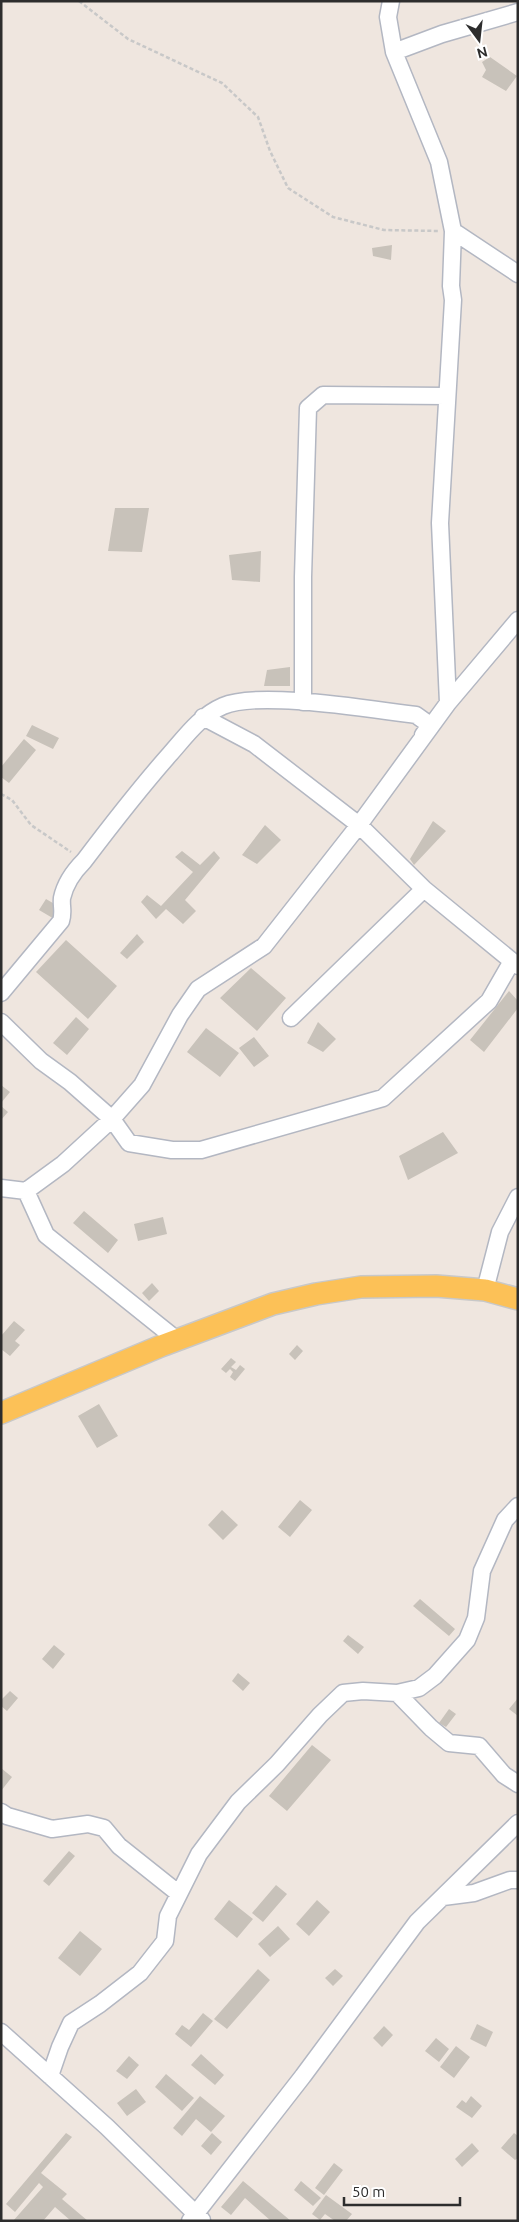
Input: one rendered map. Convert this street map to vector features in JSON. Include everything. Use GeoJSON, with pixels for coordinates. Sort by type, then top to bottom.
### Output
{"type":"FeatureCollection","features":[{"type":"Feature","properties":{"kind":"main road"},"geometry":{"type":"LineString","coordinates":[[1,1413],[177,1340],[273,1304],[316,1294],[361,1287],[436,1286],[485,1290],[518,1299]]}},
{"type":"Feature","properties":{"kind":"street"},"geometry":{"type":"LineString","coordinates":[[392,1],[388,17],[394,52],[439,162],[452,231],[451,286],[454,300],[446,396],[440,523],[448,703]]}},
{"type":"Feature","properties":{"kind":"street"},"geometry":{"type":"LineString","coordinates":[[394,52],[442,34],[518,12]]}},
{"type":"Feature","properties":{"kind":"street"},"geometry":{"type":"LineString","coordinates":[[452,231],[518,274]]}},
{"type":"Feature","properties":{"kind":"street"},"geometry":{"type":"LineString","coordinates":[[303,702],[303,577],[308,408],[323,396],[446,396]]}},
{"type":"Feature","properties":{"kind":"street"},"geometry":{"type":"LineString","coordinates":[[1,1188],[26,1191],[63,1164],[112,1120],[142,1085],[180,1014],[198,989],[264,946],[359,825],[448,703],[518,620]]}},
{"type":"Feature","properties":{"kind":"street"},"geometry":{"type":"LineString","coordinates":[[1,993],[61,921],[64,913],[62,898],[75,870],[136,793],[203,717],[225,705],[255,700],[303,702],[416,715],[430,725],[359,825]]}},
{"type":"Feature","properties":{"kind":"street"},"geometry":{"type":"LineString","coordinates":[[1,1022],[41,1061],[70,1082],[112,1120],[129,1143],[172,1150],[201,1150],[383,1098],[489,1001],[515,964],[424,889],[359,825],[254,744],[203,717]]}},
{"type":"Feature","properties":{"kind":"street"},"geometry":{"type":"LineString","coordinates":[[291,1018],[424,889]]}},
{"type":"Feature","properties":{"kind":"street"},"geometry":{"type":"LineString","coordinates":[[26,1191],[46,1235],[102,1283],[177,1340]]}},
{"type":"Feature","properties":{"kind":"street"},"geometry":{"type":"LineString","coordinates":[[485,1290],[500,1232],[518,1197]]}},
{"type":"Feature","properties":{"kind":"street"},"geometry":{"type":"LineString","coordinates":[[50,2076],[71,2023],[100,2004],[140,1973],[165,1941],[168,1916],[178,1893],[199,1854],[238,1802],[343,1693],[363,1691],[397,1693],[419,1688],[435,1676],[467,1640],[476,1618],[482,1571],[505,1520],[518,1506]]}},
{"type":"Feature","properties":{"kind":"street"},"geometry":{"type":"LineString","coordinates":[[397,1693],[431,1728],[449,1743],[479,1746],[504,1775],[518,1784]]}},
{"type":"Feature","properties":{"kind":"street"},"geometry":{"type":"LineString","coordinates":[[1,1812],[7,1816],[52,1829],[88,1824],[104,1828],[119,1846],[178,1893]]}},
{"type":"Feature","properties":{"kind":"street"},"geometry":{"type":"LineString","coordinates":[[1,2032],[107,2127],[196,2218],[417,1922],[518,1823]]}},
{"type":"Feature","properties":{"kind":"street"},"geometry":{"type":"LineString","coordinates":[[443,1897],[474,1893],[510,1880],[518,1880]]}},
{"type":"Feature","properties":{"kind":"path"},"geometry":{"type":"LineString","coordinates":[[79,1],[128,39],[222,84],[258,117],[270,151],[288,188],[333,217],[384,230],[452,231]]}},
{"type":"Feature","properties":{"kind":"path"},"geometry":{"type":"LineString","coordinates":[[1,794],[12,800],[31,825],[84,861]]}},
{"type":"Feature","properties":{"kind":"building"},"geometry":{"type":"Polygon","coordinates":[[[490,57],[517,76],[506,91],[482,77],[486,70],[482,62],[490,57]]]}},
{"type":"Feature","properties":{"kind":"building"},"geometry":{"type":"Polygon","coordinates":[[[392,245],[391,260],[373,256],[372,248],[392,245]]]}},
{"type":"Feature","properties":{"kind":"building"},"geometry":{"type":"Polygon","coordinates":[[[115,508],[149,508],[142,552],[108,551],[115,508]]]}},
{"type":"Feature","properties":{"kind":"building"},"geometry":{"type":"Polygon","coordinates":[[[261,551],[260,582],[232,580],[229,555],[261,551]]]}},
{"type":"Feature","properties":{"kind":"building"},"geometry":{"type":"Polygon","coordinates":[[[290,667],[290,686],[264,686],[267,670],[290,667]]]}},
{"type":"Feature","properties":{"kind":"building"},"geometry":{"type":"Polygon","coordinates":[[[32,725],[59,738],[53,749],[26,736],[32,725]]]}},
{"type":"Feature","properties":{"kind":"building"},"geometry":{"type":"Polygon","coordinates":[[[24,739],[36,750],[9,783],[1,777],[1,767],[24,739]]]}},
{"type":"Feature","properties":{"kind":"building"},"geometry":{"type":"Polygon","coordinates":[[[433,821],[446,831],[414,865],[410,859],[433,821]]]}},
{"type":"Feature","properties":{"kind":"building"},"geometry":{"type":"Polygon","coordinates":[[[265,825],[281,840],[257,864],[242,855],[265,825]]]}},
{"type":"Feature","properties":{"kind":"building"},"geometry":{"type":"Polygon","coordinates":[[[182,851],[200,865],[214,851],[220,858],[185,900],[196,911],[183,924],[166,909],[156,919],[141,902],[147,895],[161,906],[193,872],[175,857],[182,851]]]}},
{"type":"Feature","properties":{"kind":"building"},"geometry":{"type":"Polygon","coordinates":[[[46,899],[63,909],[56,920],[39,910],[46,899]]]}},
{"type":"Feature","properties":{"kind":"building"},"geometry":{"type":"Polygon","coordinates":[[[137,934],[144,942],[127,959],[120,953],[137,934]]]}},
{"type":"Feature","properties":{"kind":"building"},"geometry":{"type":"Polygon","coordinates":[[[66,940],[117,986],[88,1019],[36,972],[66,940]]]}},
{"type":"Feature","properties":{"kind":"building"},"geometry":{"type":"Polygon","coordinates":[[[251,968],[286,998],[257,1031],[220,998],[251,968]]]}},
{"type":"Feature","properties":{"kind":"building"},"geometry":{"type":"Polygon","coordinates":[[[509,991],[518,1001],[518,1008],[484,1052],[470,1040],[509,991]]]}},
{"type":"Feature","properties":{"kind":"building"},"geometry":{"type":"Polygon","coordinates":[[[76,1017],[89,1029],[67,1055],[53,1043],[76,1017]]]}},
{"type":"Feature","properties":{"kind":"building"},"geometry":{"type":"Polygon","coordinates":[[[318,1022],[336,1039],[323,1052],[307,1043],[318,1022]]]}},
{"type":"Feature","properties":{"kind":"building"},"geometry":{"type":"Polygon","coordinates":[[[206,1028],[239,1053],[220,1077],[187,1052],[206,1028]]]}},
{"type":"Feature","properties":{"kind":"building"},"geometry":{"type":"Polygon","coordinates":[[[254,1037],[269,1056],[254,1067],[239,1048],[254,1037]]]}},
{"type":"Feature","properties":{"kind":"building"},"geometry":{"type":"Polygon","coordinates":[[[1,1085],[10,1092],[1,1103],[1,1085]]]}},
{"type":"Feature","properties":{"kind":"building"},"geometry":{"type":"Polygon","coordinates":[[[1,1106],[8,1112],[1,1120],[1,1106]]]}},
{"type":"Feature","properties":{"kind":"building"},"geometry":{"type":"Polygon","coordinates":[[[443,1132],[458,1153],[408,1180],[399,1156],[443,1132]]]}},
{"type":"Feature","properties":{"kind":"building"},"geometry":{"type":"Polygon","coordinates":[[[84,1211],[118,1240],[108,1253],[73,1223],[84,1211]]]}},
{"type":"Feature","properties":{"kind":"building"},"geometry":{"type":"Polygon","coordinates":[[[163,1217],[167,1234],[138,1241],[134,1224],[163,1217]]]}},
{"type":"Feature","properties":{"kind":"building"},"geometry":{"type":"Polygon","coordinates":[[[152,1283],[159,1291],[149,1301],[142,1293],[152,1283]]]}},
{"type":"Feature","properties":{"kind":"building"},"geometry":{"type":"Polygon","coordinates":[[[14,1321],[25,1330],[15,1341],[20,1345],[10,1356],[1,1349],[1,1336],[14,1321]]]}},
{"type":"Feature","properties":{"kind":"building"},"geometry":{"type":"Polygon","coordinates":[[[297,1345],[303,1351],[295,1360],[289,1354],[297,1345]]]}},
{"type":"Feature","properties":{"kind":"building"},"geometry":{"type":"Polygon","coordinates":[[[231,1358],[236,1362],[231,1367],[236,1370],[240,1365],[245,1369],[235,1381],[230,1377],[233,1372],[230,1369],[226,1373],[221,1369],[231,1358]]]}},
{"type":"Feature","properties":{"kind":"building"},"geometry":{"type":"Polygon","coordinates":[[[99,1404],[118,1436],[97,1448],[78,1416],[99,1404]]]}},
{"type":"Feature","properties":{"kind":"building"},"geometry":{"type":"Polygon","coordinates":[[[300,1500],[312,1510],[290,1537],[278,1527],[300,1500]]]}},
{"type":"Feature","properties":{"kind":"building"},"geometry":{"type":"Polygon","coordinates":[[[222,1510],[238,1525],[223,1540],[208,1525],[222,1510]]]}},
{"type":"Feature","properties":{"kind":"building"},"geometry":{"type":"Polygon","coordinates":[[[420,1599],[455,1629],[449,1636],[413,1606],[420,1599]]]}},
{"type":"Feature","properties":{"kind":"building"},"geometry":{"type":"Polygon","coordinates":[[[348,1635],[364,1647],[358,1654],[343,1641],[348,1635]]]}},
{"type":"Feature","properties":{"kind":"building"},"geometry":{"type":"Polygon","coordinates":[[[54,1645],[65,1654],[53,1669],[42,1659],[54,1645]]]}},
{"type":"Feature","properties":{"kind":"building"},"geometry":{"type":"Polygon","coordinates":[[[238,1673],[250,1683],[243,1691],[232,1681],[238,1673]]]}},
{"type":"Feature","properties":{"kind":"building"},"geometry":{"type":"Polygon","coordinates":[[[10,1691],[18,1698],[7,1711],[1,1706],[1,1700],[10,1691]]]}},
{"type":"Feature","properties":{"kind":"building"},"geometry":{"type":"Polygon","coordinates":[[[518,1698],[518,1716],[509,1709],[518,1698]]]}},
{"type":"Feature","properties":{"kind":"building"},"geometry":{"type":"Polygon","coordinates":[[[449,1709],[456,1714],[446,1727],[439,1723],[449,1709]]]}},
{"type":"Feature","properties":{"kind":"building"},"geometry":{"type":"Polygon","coordinates":[[[312,1745],[331,1760],[287,1811],[269,1796],[312,1745]]]}},
{"type":"Feature","properties":{"kind":"building"},"geometry":{"type":"Polygon","coordinates":[[[1,1768],[12,1777],[1,1791],[1,1768]]]}},
{"type":"Feature","properties":{"kind":"building"},"geometry":{"type":"Polygon","coordinates":[[[69,1851],[75,1856],[49,1886],[43,1881],[69,1851]]]}},
{"type":"Feature","properties":{"kind":"building"},"geometry":{"type":"Polygon","coordinates":[[[276,1885],[287,1894],[263,1922],[252,1913],[276,1885]]]}},
{"type":"Feature","properties":{"kind":"building"},"geometry":{"type":"Polygon","coordinates":[[[229,1900],[253,1919],[237,1938],[214,1919],[229,1900]]]}},
{"type":"Feature","properties":{"kind":"building"},"geometry":{"type":"Polygon","coordinates":[[[317,1900],[330,1912],[309,1936],[296,1924],[317,1900]]]}},
{"type":"Feature","properties":{"kind":"building"},"geometry":{"type":"Polygon","coordinates":[[[278,1926],[290,1939],[270,1957],[258,1944],[278,1926]]]}},
{"type":"Feature","properties":{"kind":"building"},"geometry":{"type":"Polygon","coordinates":[[[80,1931],[102,1949],[80,1976],[58,1958],[80,1931]]]}},
{"type":"Feature","properties":{"kind":"building"},"geometry":{"type":"Polygon","coordinates":[[[258,1969],[270,1980],[227,2029],[214,2019],[258,1969]]]}},
{"type":"Feature","properties":{"kind":"building"},"geometry":{"type":"Polygon","coordinates":[[[335,1969],[343,1976],[333,1986],[325,1978],[335,1969]]]}},
{"type":"Feature","properties":{"kind":"building"},"geometry":{"type":"Polygon","coordinates":[[[203,2013],[213,2021],[191,2047],[175,2034],[182,2025],[189,2030],[203,2013]]]}},
{"type":"Feature","properties":{"kind":"building"},"geometry":{"type":"Polygon","coordinates":[[[477,2024],[493,2032],[486,2047],[470,2039],[477,2024]]]}},
{"type":"Feature","properties":{"kind":"building"},"geometry":{"type":"Polygon","coordinates":[[[384,2026],[393,2035],[382,2047],[373,2038],[384,2026]]]}},
{"type":"Feature","properties":{"kind":"building"},"geometry":{"type":"Polygon","coordinates":[[[436,2038],[449,2049],[439,2062],[425,2051],[436,2038]]]}},
{"type":"Feature","properties":{"kind":"building"},"geometry":{"type":"Polygon","coordinates":[[[456,2046],[470,2057],[454,2078],[440,2067],[456,2046]]]}},
{"type":"Feature","properties":{"kind":"building"},"geometry":{"type":"Polygon","coordinates":[[[201,2054],[224,2075],[215,2085],[191,2065],[201,2054]]]}},
{"type":"Feature","properties":{"kind":"building"},"geometry":{"type":"Polygon","coordinates":[[[129,2056],[139,2065],[127,2079],[116,2071],[129,2056]]]}},
{"type":"Feature","properties":{"kind":"building"},"geometry":{"type":"Polygon","coordinates":[[[166,2074],[194,2098],[182,2111],[155,2087],[166,2074]]]}},
{"type":"Feature","properties":{"kind":"building"},"geometry":{"type":"Polygon","coordinates":[[[136,2089],[146,2102],[127,2116],[117,2103],[136,2089]]]}},
{"type":"Feature","properties":{"kind":"building"},"geometry":{"type":"Polygon","coordinates":[[[200,2096],[225,2116],[211,2132],[196,2119],[182,2136],[173,2128],[200,2096]]]}},
{"type":"Feature","properties":{"kind":"building"},"geometry":{"type":"Polygon","coordinates":[[[471,2096],[482,2106],[472,2118],[456,2107],[462,2100],[466,2103],[471,2096]]]}},
{"type":"Feature","properties":{"kind":"building"},"geometry":{"type":"Polygon","coordinates":[[[66,2133],[72,2137],[41,2173],[67,2194],[62,2199],[88,2221],[71,2221],[55,2207],[43,2221],[13,2221],[43,2187],[39,2183],[15,2212],[6,2204],[66,2133]]]}},
{"type":"Feature","properties":{"kind":"building"},"geometry":{"type":"Polygon","coordinates":[[[212,2133],[222,2142],[211,2155],[201,2146],[212,2133]]]}},
{"type":"Feature","properties":{"kind":"building"},"geometry":{"type":"Polygon","coordinates":[[[514,2133],[518,2136],[518,2158],[515,2160],[501,2148],[514,2133]]]}},
{"type":"Feature","properties":{"kind":"building"},"geometry":{"type":"Polygon","coordinates":[[[472,2143],[479,2151],[462,2167],[455,2159],[472,2143]]]}},
{"type":"Feature","properties":{"kind":"building"},"geometry":{"type":"Polygon","coordinates":[[[334,2163],[343,2170],[324,2195],[315,2188],[334,2163]]]}},
{"type":"Feature","properties":{"kind":"building"},"geometry":{"type":"Polygon","coordinates":[[[243,2181],[291,2221],[271,2221],[245,2198],[231,2215],[221,2207],[243,2181]]]}},
{"type":"Feature","properties":{"kind":"building"},"geometry":{"type":"Polygon","coordinates":[[[301,2181],[321,2198],[313,2206],[294,2190],[301,2181]]]}},
{"type":"Feature","properties":{"kind":"building"},"geometry":{"type":"Polygon","coordinates":[[[326,2195],[352,2214],[346,2221],[335,2221],[325,2214],[320,2220],[312,2214],[326,2195]]]}}]}
